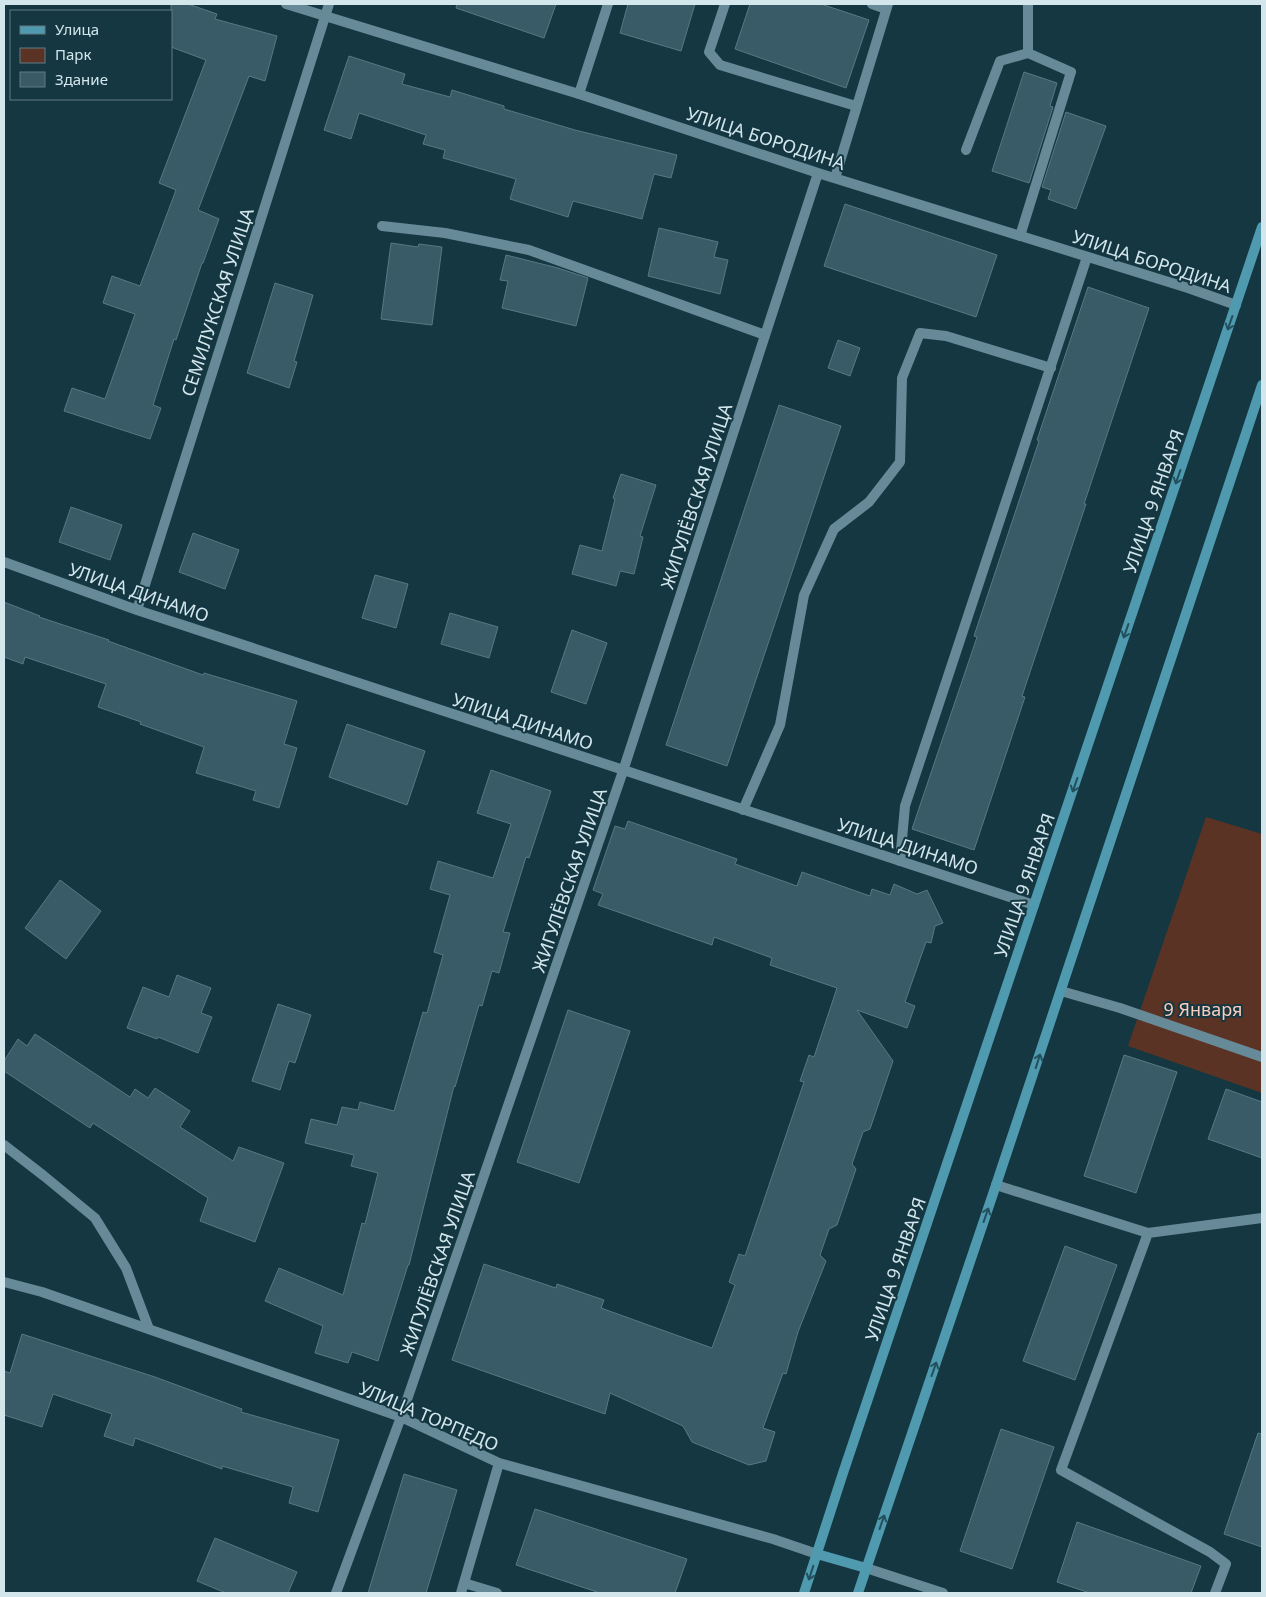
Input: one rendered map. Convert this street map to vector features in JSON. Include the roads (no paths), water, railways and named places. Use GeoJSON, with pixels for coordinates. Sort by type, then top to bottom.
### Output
{"type":"FeatureCollection","features":[{"type":"Feature","properties":{"kind":"main road","name":"УЛИЦА 9 ЯНВАРЯ"},"geometry":{"type":"LineString","coordinates":[[804,1593],[1262,227]]}},
{"type":"Feature","properties":{"kind":"main road"},"geometry":{"type":"LineString","coordinates":[[858,1593],[1262,385]]}},
{"type":"Feature","properties":{"kind":"main road"},"geometry":{"type":"LineString","coordinates":[[817,1554],[866,1568]]}},
{"type":"Feature","properties":{"kind":"street","name":"УЛИЦА БОРОДИНА"},"geometry":{"type":"LineString","coordinates":[[286,4],[579,94],[834,178],[1188,288],[1236,306]]}},
{"type":"Feature","properties":{"kind":"street","name":"СЕМИЛУКСКАЯ УЛИЦА"},"geometry":{"type":"LineString","coordinates":[[137,610],[328,4]]}},
{"type":"Feature","properties":{"kind":"street"},"geometry":{"type":"LineString","coordinates":[[579,94],[608,4]]}},
{"type":"Feature","properties":{"kind":"street"},"geometry":{"type":"LineString","coordinates":[[725,4],[709,52],[720,64],[856,106]]}},
{"type":"Feature","properties":{"kind":"street"},"geometry":{"type":"LineString","coordinates":[[834,178],[887,6],[872,4]]}},
{"type":"Feature","properties":{"kind":"street"},"geometry":{"type":"LineString","coordinates":[[1028,4],[1028,53]]}},
{"type":"Feature","properties":{"kind":"street"},"geometry":{"type":"LineString","coordinates":[[966,150],[1000,61],[1028,53],[1071,72],[1020,236]]}},
{"type":"Feature","properties":{"kind":"street","name":"ЖИГУЛЁВСКАЯ УЛИЦА"},"geometry":{"type":"LineString","coordinates":[[336,1593],[401,1417],[623,771],[818,172]]}},
{"type":"Feature","properties":{"kind":"street"},"geometry":{"type":"LineString","coordinates":[[382,226],[445,233],[529,250],[765,335]]}},
{"type":"Feature","properties":{"kind":"street"},"geometry":{"type":"LineString","coordinates":[[900,861],[905,806],[1088,257]]}},
{"type":"Feature","properties":{"kind":"street"},"geometry":{"type":"LineString","coordinates":[[743,810],[780,725],[804,594],[834,529],[869,502],[900,462],[902,378],[920,334],[946,336],[1050,368]]}},
{"type":"Feature","properties":{"kind":"street","name":"УЛИЦА ДИНАМО"},"geometry":{"type":"LineString","coordinates":[[4,562],[137,610],[1034,905]]}},
{"type":"Feature","properties":{"kind":"street"},"geometry":{"type":"LineString","coordinates":[[1061,990],[1120,1008],[1262,1057]]}},
{"type":"Feature","properties":{"kind":"street"},"geometry":{"type":"LineString","coordinates":[[4,1145],[96,1218],[126,1268],[149,1330]]}},
{"type":"Feature","properties":{"kind":"street"},"geometry":{"type":"LineString","coordinates":[[996,1185],[1148,1233],[1262,1218]]}},
{"type":"Feature","properties":{"kind":"street"},"geometry":{"type":"LineString","coordinates":[[1148,1233],[1061,1470],[1210,1552],[1226,1564],[1215,1593]]}},
{"type":"Feature","properties":{"kind":"street","name":"УЛИЦА ТОРПЕДО"},"geometry":{"type":"LineString","coordinates":[[4,1282],[42,1292],[401,1417],[499,1463],[773,1539],[817,1554]]}},
{"type":"Feature","properties":{"kind":"street"},"geometry":{"type":"LineString","coordinates":[[497,1593],[463,1588],[499,1463]]}},
{"type":"Feature","properties":{"kind":"street"},"geometry":{"type":"LineString","coordinates":[[866,1568],[943,1593]]}},
{"type":"Feature","properties":{"kind":"park label","name":"9 Января"},"geometry":{"type":"Point","coordinates":[1203,1009]}}]}
